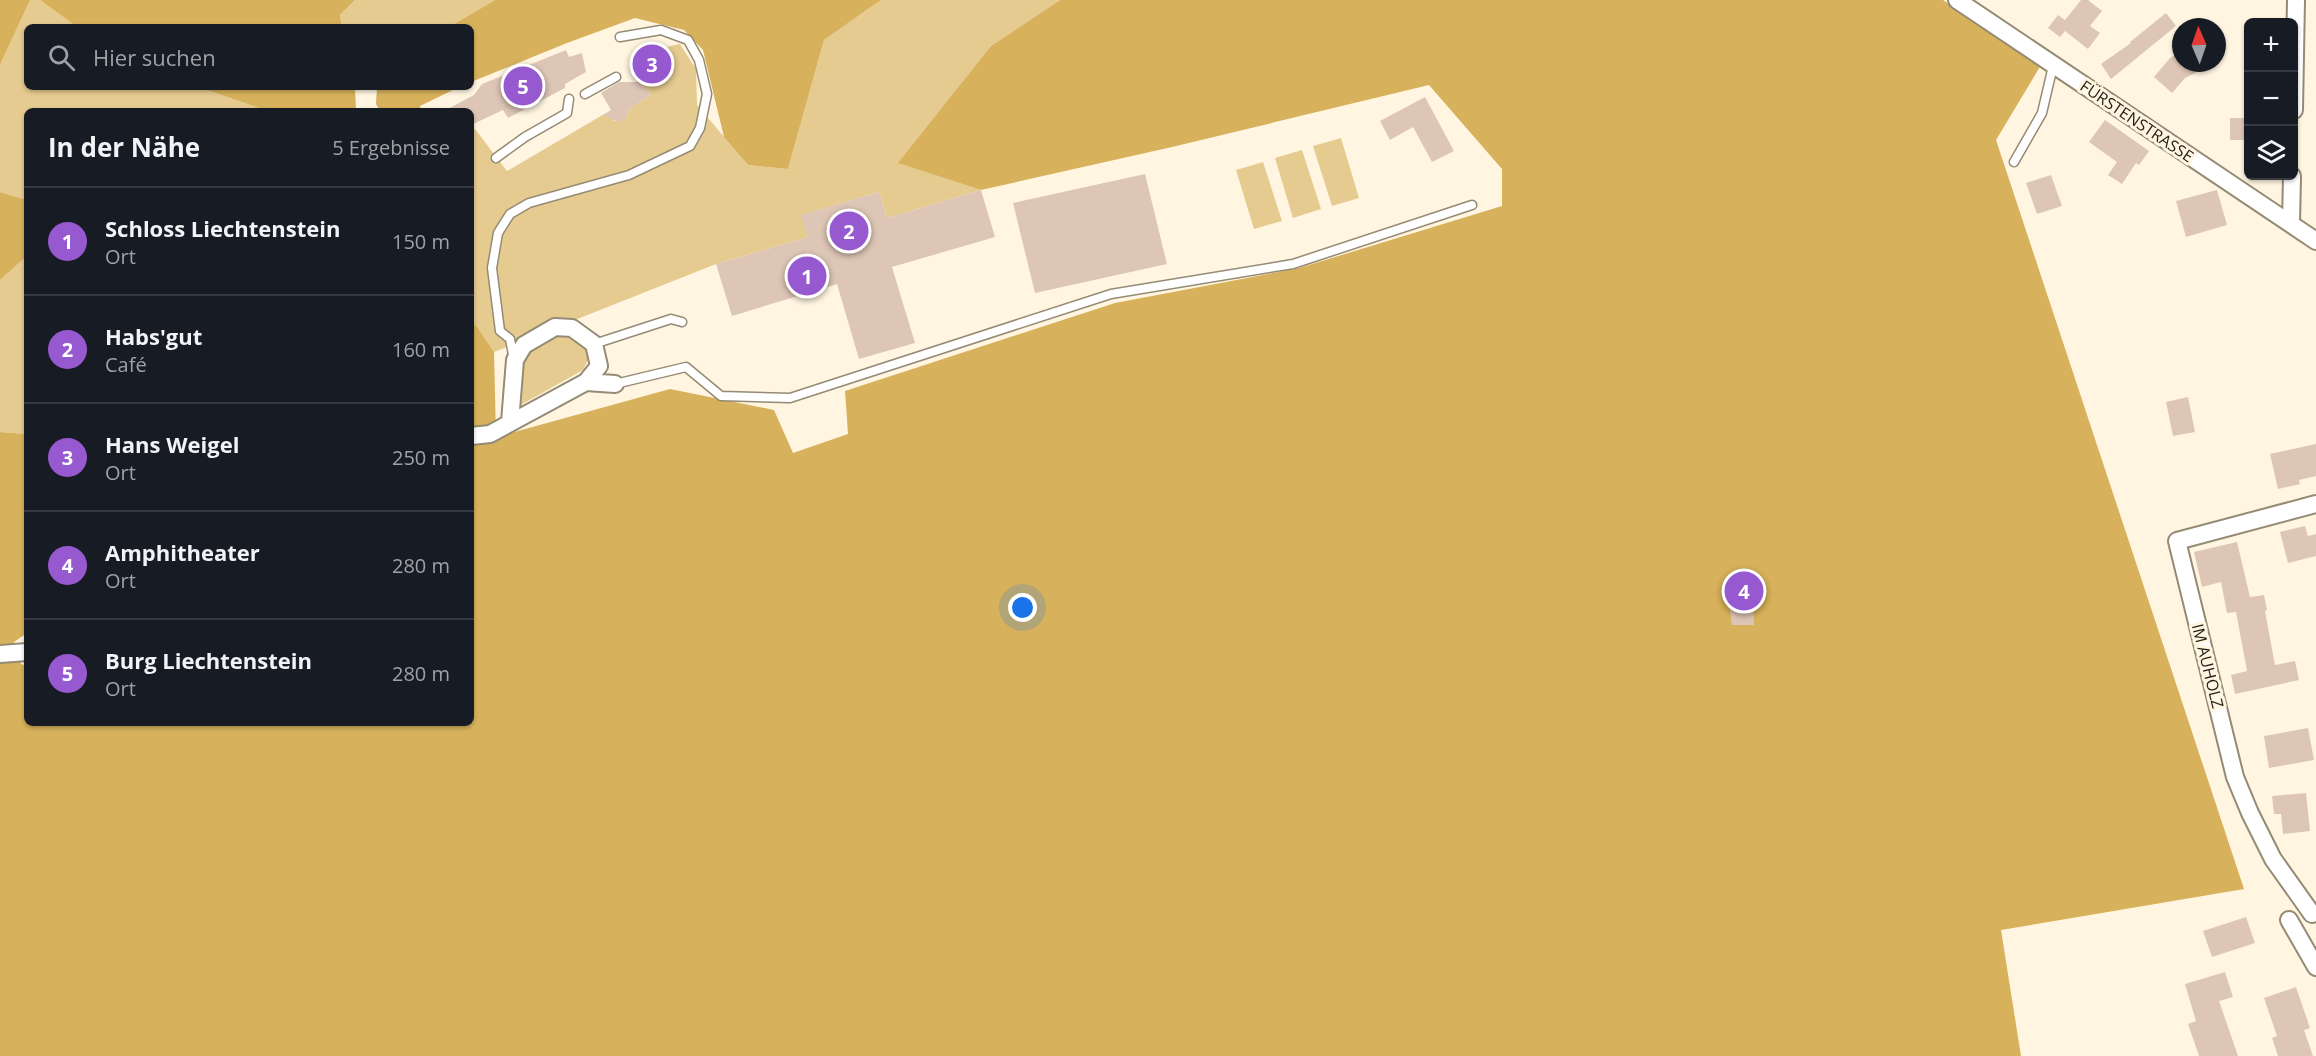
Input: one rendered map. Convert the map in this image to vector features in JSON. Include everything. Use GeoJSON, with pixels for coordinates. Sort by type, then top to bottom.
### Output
{"type":"FeatureCollection","features":[{"type":"Feature","properties":{"kind":"street","name":"FÜRSTENSTRASSE"},"geometry":{"type":"LineString","coordinates":[[1957,0],[2316,241]]}},
{"type":"Feature","properties":{"kind":"street"},"geometry":{"type":"LineString","coordinates":[[2295,72],[2296,0]]}},
{"type":"Feature","properties":{"kind":"street"},"geometry":{"type":"LineString","coordinates":[[2291,223],[2292,180]]}},
{"type":"Feature","properties":{"kind":"street"},"geometry":{"type":"LineString","coordinates":[[474,436],[490,434],[586,382],[599,366],[594,344],[572,328],[555,327],[524,345],[514,360],[510,422]]}},
{"type":"Feature","properties":{"kind":"street"},"geometry":{"type":"LineString","coordinates":[[586,382],[615,384]]}},
{"type":"Feature","properties":{"kind":"street","name":"IM AUHOLZ"},"geometry":{"type":"LineString","coordinates":[[2312,914],[2273,859],[2235,777],[2177,541],[2316,504]]}},
{"type":"Feature","properties":{"kind":"street"},"geometry":{"type":"LineString","coordinates":[[0,654],[24,652]]}},
{"type":"Feature","properties":{"kind":"street"},"geometry":{"type":"LineString","coordinates":[[2289,920],[2316,967]]}},
{"type":"Feature","properties":{"kind":"lane"},"geometry":{"type":"LineString","coordinates":[[514,360],[510,339],[500,331],[492,268],[498,233],[510,213],[529,203],[629,175],[690,146],[700,128],[707,94],[699,60],[688,40],[661,30],[620,37]]}},
{"type":"Feature","properties":{"kind":"lane"},"geometry":{"type":"LineString","coordinates":[[2014,162],[2042,113],[2053,66]]}},
{"type":"Feature","properties":{"kind":"lane"},"geometry":{"type":"LineString","coordinates":[[585,94],[616,77]]}},
{"type":"Feature","properties":{"kind":"lane"},"geometry":{"type":"LineString","coordinates":[[496,158],[525,137],[567,113],[569,99]]}},
{"type":"Feature","properties":{"kind":"lane"},"geometry":{"type":"LineString","coordinates":[[615,384],[686,367],[721,396],[790,398],[1111,294],[1293,264],[1472,205]]}},
{"type":"Feature","properties":{"kind":"lane"},"geometry":{"type":"LineString","coordinates":[[594,344],[671,319],[682,322]]}},
{"type":"Feature","properties":{"kind":"shaded area"},"geometry":{"type":"Polygon","coordinates":[[[0,0],[30,0],[0,65],[0,0]]]}},
{"type":"Feature","properties":{"kind":"shaded area"},"geometry":{"type":"Polygon","coordinates":[[[30,0],[40,0],[73,24],[24,24],[24,90],[207,90],[259,108],[24,108],[24,199],[0,192],[0,65],[30,0]]]}},
{"type":"Feature","properties":{"kind":"shaded area"},"geometry":{"type":"Polygon","coordinates":[[[40,0],[355,0],[340,15],[342,24],[73,24],[40,0]]]}},
{"type":"Feature","properties":{"kind":"shaded area"},"geometry":{"type":"Polygon","coordinates":[[[355,0],[495,0],[454,24],[342,24],[340,15],[355,0]]]}},
{"type":"Feature","properties":{"kind":"shaded area"},"geometry":{"type":"Polygon","coordinates":[[[495,0],[881,0],[824,40],[788,169],[748,165],[724,137],[703,50],[684,30],[635,18],[474,81],[474,24],[454,24],[495,0]]]}},
{"type":"Feature","properties":{"kind":"shaded area"},"geometry":{"type":"Polygon","coordinates":[[[881,0],[1060,0],[991,46],[899,163],[981,190],[887,218],[879,192],[802,215],[808,237],[716,264],[494,352],[476,325],[474,326],[474,130],[507,171],[606,113],[614,121],[626,119],[629,109],[651,95],[639,82],[649,61],[665,48],[680,44],[696,69],[697,105],[748,165],[788,169],[824,40],[881,0]]]}},
{"type":"Feature","properties":{"kind":"shaded area"},"geometry":{"type":"Polygon","coordinates":[[[1060,0],[1943,0],[2041,65],[1996,140],[2244,889],[2001,930],[2021,1056],[0,1056],[0,432],[24,434],[24,635],[14,642],[21,664],[24,665],[24,726],[474,726],[474,326],[476,325],[494,352],[496,437],[670,389],[774,410],[793,453],[848,434],[845,391],[1115,303],[1299,268],[1502,206],[1502,169],[1429,85],[981,190],[898,163],[991,46],[1060,0]]]}},
{"type":"Feature","properties":{"kind":"shaded area"},"geometry":{"type":"Polygon","coordinates":[[[207,90],[355,90],[356,108],[259,108],[207,90]]]}},
{"type":"Feature","properties":{"kind":"shaded area"},"geometry":{"type":"Polygon","coordinates":[[[377,90],[453,90],[420,106],[421,108],[378,108],[376,104],[377,90]]]}},
{"type":"Feature","properties":{"kind":"shaded area"},"geometry":{"type":"Polygon","coordinates":[[[1341,138],[1359,198],[1332,206],[1313,146],[1341,138]]]}},
{"type":"Feature","properties":{"kind":"shaded area"},"geometry":{"type":"Polygon","coordinates":[[[1302,150],[1321,209],[1293,218],[1275,158],[1302,150]]]}},
{"type":"Feature","properties":{"kind":"shaded area"},"geometry":{"type":"Polygon","coordinates":[[[1263,162],[1282,221],[1254,229],[1236,170],[1263,162]]]}},
{"type":"Feature","properties":{"kind":"shaded area"},"geometry":{"type":"Polygon","coordinates":[[[0,192],[24,199],[24,259],[0,280],[0,192]]]}},
{"type":"Feature","properties":{"kind":"shaded area"},"geometry":{"type":"Polygon","coordinates":[[[24,259],[24,434],[0,432],[0,280],[24,259]]]}},
{"type":"Feature","properties":{"kind":"shaded area"},"geometry":{"type":"Polygon","coordinates":[[[562,332],[587,347],[589,358],[583,370],[519,406],[521,370],[527,353],[539,339],[562,332]]]}},
{"type":"Feature","properties":{"kind":"building"},"geometry":{"type":"Polygon","coordinates":[[[2081,0],[2088,0],[2102,11],[2090,26],[2100,33],[2088,49],[2065,31],[2060,37],[2048,28],[2058,15],[2065,20],[2081,0]]]}},
{"type":"Feature","properties":{"kind":"building"},"geometry":{"type":"Polygon","coordinates":[[[2166,13],[2172,21],[2172,29],[2111,79],[2101,64],[2166,13]]]}},
{"type":"Feature","properties":{"kind":"building"},"geometry":{"type":"Polygon","coordinates":[[[566,50],[569,57],[582,53],[586,72],[565,84],[565,88],[508,118],[503,110],[474,124],[474,108],[450,108],[474,95],[482,84],[566,50]]]}},
{"type":"Feature","properties":{"kind":"building"},"geometry":{"type":"Polygon","coordinates":[[[2172,57],[2172,72],[2197,72],[2185,78],[2172,93],[2154,77],[2172,57]]]}},
{"type":"Feature","properties":{"kind":"building"},"geometry":{"type":"Polygon","coordinates":[[[619,82],[639,82],[651,95],[629,109],[626,119],[618,122],[603,115],[611,110],[601,93],[619,82]]]}},
{"type":"Feature","properties":{"kind":"building"},"geometry":{"type":"Polygon","coordinates":[[[1425,97],[1454,151],[1432,162],[1413,127],[1390,140],[1380,121],[1425,97]]]}},
{"type":"Feature","properties":{"kind":"building"},"geometry":{"type":"Polygon","coordinates":[[[2230,118],[2244,118],[2244,140],[2230,140],[2230,118]]]}},
{"type":"Feature","properties":{"kind":"building"},"geometry":{"type":"Polygon","coordinates":[[[2105,120],[2149,151],[2139,165],[2136,163],[2122,184],[2108,175],[2117,162],[2089,142],[2105,120]]]}},
{"type":"Feature","properties":{"kind":"building"},"geometry":{"type":"Polygon","coordinates":[[[1145,174],[1167,264],[1035,293],[1013,203],[1145,174]]]}},
{"type":"Feature","properties":{"kind":"building"},"geometry":{"type":"Polygon","coordinates":[[[2051,175],[2062,206],[2037,214],[2026,183],[2051,175]]]}},
{"type":"Feature","properties":{"kind":"building"},"geometry":{"type":"Polygon","coordinates":[[[981,190],[995,237],[892,267],[915,343],[859,359],[837,284],[732,316],[716,264],[808,237],[801,215],[879,192],[887,218],[981,190]]]}},
{"type":"Feature","properties":{"kind":"building"},"geometry":{"type":"Polygon","coordinates":[[[2217,190],[2227,225],[2186,237],[2176,201],[2217,190]]]}},
{"type":"Feature","properties":{"kind":"building"},"geometry":{"type":"Polygon","coordinates":[[[2188,397],[2195,432],[2173,436],[2166,402],[2188,397]]]}},
{"type":"Feature","properties":{"kind":"building"},"geometry":{"type":"Polygon","coordinates":[[[2316,444],[2316,476],[2299,480],[2300,484],[2278,489],[2270,454],[2316,444]]]}},
{"type":"Feature","properties":{"kind":"building"},"geometry":{"type":"Polygon","coordinates":[[[2305,526],[2308,536],[2316,534],[2316,556],[2288,563],[2280,532],[2305,526]]]}},
{"type":"Feature","properties":{"kind":"building"},"geometry":{"type":"Polygon","coordinates":[[[2237,542],[2250,597],[2264,595],[2275,665],[2295,661],[2299,680],[2235,694],[2231,675],[2247,671],[2236,612],[2227,613],[2221,582],[2202,587],[2194,552],[2237,542]]]}},
{"type":"Feature","properties":{"kind":"building"},"geometry":{"type":"Polygon","coordinates":[[[1753,602],[1754,625],[1732,625],[1729,604],[1753,602]]]}},
{"type":"Feature","properties":{"kind":"building"},"geometry":{"type":"Polygon","coordinates":[[[2308,728],[2314,760],[2269,768],[2264,736],[2308,728]]]}},
{"type":"Feature","properties":{"kind":"building"},"geometry":{"type":"Polygon","coordinates":[[[2306,793],[2310,831],[2283,834],[2281,814],[2274,814],[2272,796],[2306,793]]]}},
{"type":"Feature","properties":{"kind":"building"},"geometry":{"type":"Polygon","coordinates":[[[2246,917],[2255,943],[2212,957],[2203,931],[2246,917]]]}},
{"type":"Feature","properties":{"kind":"building"},"geometry":{"type":"Polygon","coordinates":[[[2225,972],[2233,997],[2219,1001],[2238,1056],[2199,1056],[2188,1024],[2196,1021],[2185,984],[2225,972]]]}},
{"type":"Feature","properties":{"kind":"building"},"geometry":{"type":"Polygon","coordinates":[[[2296,987],[2310,1028],[2304,1030],[2313,1056],[2278,1056],[2272,1038],[2277,1036],[2264,998],[2296,987]]]}},
{"type":"Feature","properties":{"kind":"place","name":"Hans Weigel"},"geometry":{"type":"Point","coordinates":[652,64]}},
{"type":"Feature","properties":{"kind":"place","name":"Burg Liechtenstein"},"geometry":{"type":"Point","coordinates":[523,86]}},
{"type":"Feature","properties":{"kind":"place","name":"Habs'gut"},"geometry":{"type":"Point","coordinates":[849,231]}},
{"type":"Feature","properties":{"kind":"place","name":"Schloss Liechtenstein"},"geometry":{"type":"Point","coordinates":[807,276]}},
{"type":"Feature","properties":{"kind":"place","name":"Amphitheater"},"geometry":{"type":"Point","coordinates":[1744,591]}}]}
